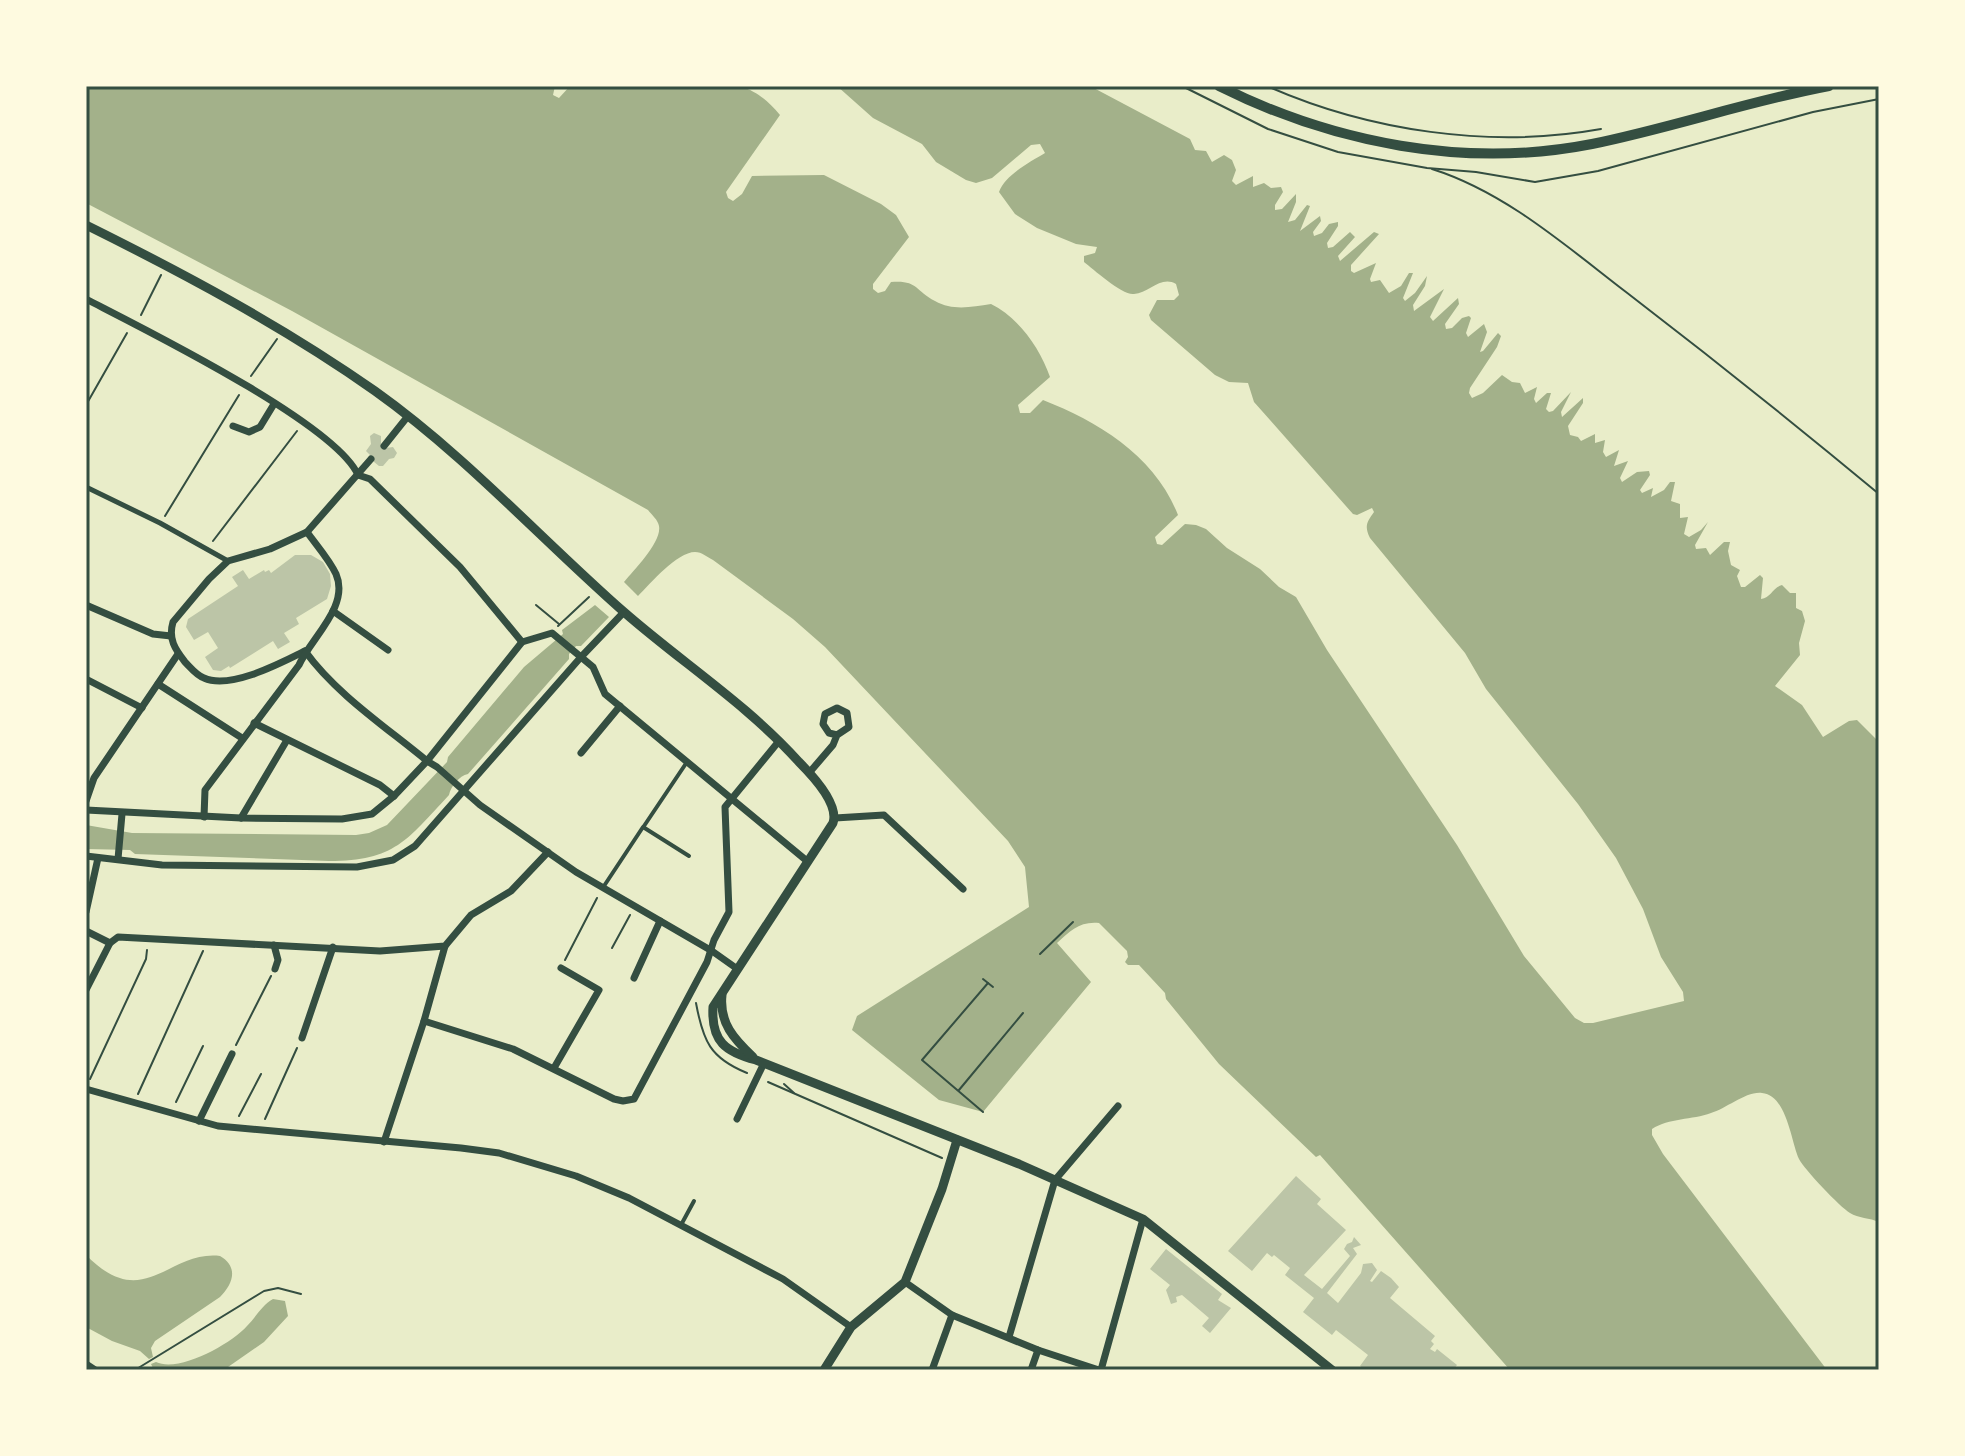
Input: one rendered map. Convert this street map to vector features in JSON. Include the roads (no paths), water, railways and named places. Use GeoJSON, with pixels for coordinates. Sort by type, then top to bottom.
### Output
{"type":"FeatureCollection","features":[{"type":"Feature","properties":{"kind":"main road"},"geometry":{"type":"LineString","coordinates":[[1219,86],[1285,116],[1352,137],[1441,151],[1516,153],[1591,144],[1829,86]]}},
{"type":"Feature","properties":{"kind":"street"},"geometry":{"type":"LineString","coordinates":[[86,225],[166,265],[283,332],[376,391],[408,416],[624,612],[779,741],[809,773],[827,799],[835,818],[722,992],[722,1010],[727,1029],[736,1041],[760,1062],[1055,1180],[1143,1219],[1332,1370]]}},
{"type":"Feature","properties":{"kind":"street"},"geometry":{"type":"LineString","coordinates":[[86,299],[245,385],[304,423],[350,461],[358,475],[370,479],[460,567],[522,642]]}},
{"type":"Feature","properties":{"kind":"street"},"geometry":{"type":"LineString","coordinates":[[233,426],[249,432],[260,427],[274,404]]}},
{"type":"Feature","properties":{"kind":"street"},"geometry":{"type":"LineString","coordinates":[[384,446],[408,416]]}},
{"type":"Feature","properties":{"kind":"street"},"geometry":{"type":"LineString","coordinates":[[305,651],[224,682],[199,676],[178,654],[171,636],[173,622],[228,561],[270,549],[307,532],[371,459]]}},
{"type":"Feature","properties":{"kind":"street"},"geometry":{"type":"LineString","coordinates":[[87,489],[160,523],[228,561]]}},
{"type":"Feature","properties":{"kind":"street"},"geometry":{"type":"LineString","coordinates":[[204,817],[205,790],[299,665],[333,611],[338,595],[337,578],[307,532]]}},
{"type":"Feature","properties":{"kind":"street"},"geometry":{"type":"LineString","coordinates":[[86,605],[153,634],[171,636]]}},
{"type":"Feature","properties":{"kind":"street"},"geometry":{"type":"LineString","coordinates":[[333,611],[388,650]]}},
{"type":"Feature","properties":{"kind":"street"},"geometry":{"type":"LineString","coordinates":[[86,856],[118,856],[162,865],[357,867],[393,860],[415,846],[465,792],[578,654],[624,612]]}},
{"type":"Feature","properties":{"kind":"street"},"geometry":{"type":"LineString","coordinates":[[86,810],[241,818],[359,817],[372,814],[427,761],[522,642],[554,634],[593,667],[605,694],[807,861]]}},
{"type":"Feature","properties":{"kind":"street"},"geometry":{"type":"LineString","coordinates":[[305,651],[315,665],[362,708],[465,792],[603,888],[736,968]]}},
{"type":"Feature","properties":{"kind":"street"},"geometry":{"type":"LineString","coordinates":[[86,801],[94,778],[178,654]]}},
{"type":"Feature","properties":{"kind":"street"},"geometry":{"type":"LineString","coordinates":[[86,679],[142,708]]}},
{"type":"Feature","properties":{"kind":"street"},"geometry":{"type":"LineString","coordinates":[[158,684],[242,738]]}},
{"type":"Feature","properties":{"kind":"street"},"geometry":{"type":"LineString","coordinates":[[581,753],[620,706]]}},
{"type":"Feature","properties":{"kind":"street"},"geometry":{"type":"LineString","coordinates":[[254,723],[380,785],[394,796]]}},
{"type":"Feature","properties":{"kind":"street"},"geometry":{"type":"LineString","coordinates":[[809,773],[833,745],[837,735]]}},
{"type":"Feature","properties":{"kind":"street"},"geometry":{"type":"LineString","coordinates":[[241,818],[287,740]]}},
{"type":"Feature","properties":{"kind":"street"},"geometry":{"type":"LineString","coordinates":[[424,1021],[513,1049],[614,1099],[634,1099],[712,951],[714,940],[729,912],[725,807],[779,741]]}},
{"type":"Feature","properties":{"kind":"street"},"geometry":{"type":"LineString","coordinates":[[118,856],[122,814]]}},
{"type":"Feature","properties":{"kind":"street"},"geometry":{"type":"LineString","coordinates":[[835,818],[884,815],[963,889]]}},
{"type":"Feature","properties":{"kind":"street"},"geometry":{"type":"LineString","coordinates":[[384,1142],[445,946],[471,915],[511,891],[548,852]]}},
{"type":"Feature","properties":{"kind":"street"},"geometry":{"type":"LineString","coordinates":[[86,912],[98,858]]}},
{"type":"Feature","properties":{"kind":"street"},"geometry":{"type":"LineString","coordinates":[[634,978],[660,921]]}},
{"type":"Feature","properties":{"kind":"street"},"geometry":{"type":"LineString","coordinates":[[86,931],[110,943]]}},
{"type":"Feature","properties":{"kind":"street"},"geometry":{"type":"LineString","coordinates":[[86,990],[110,943],[118,937],[380,951],[445,946]]}},
{"type":"Feature","properties":{"kind":"street"},"geometry":{"type":"LineString","coordinates":[[274,945],[278,960],[275,969]]}},
{"type":"Feature","properties":{"kind":"street"},"geometry":{"type":"LineString","coordinates":[[302,1038],[333,947]]}},
{"type":"Feature","properties":{"kind":"street"},"geometry":{"type":"LineString","coordinates":[[554,1068],[599,990],[561,968]]}},
{"type":"Feature","properties":{"kind":"street"},"geometry":{"type":"LineString","coordinates":[[199,1121],[232,1054]]}},
{"type":"Feature","properties":{"kind":"street"},"geometry":{"type":"LineString","coordinates":[[737,1119],[757,1078],[760,1062]]}},
{"type":"Feature","properties":{"kind":"street"},"geometry":{"type":"LineString","coordinates":[[86,1088],[234,1129],[499,1153],[576,1176],[629,1198],[783,1279],[851,1327]]}},
{"type":"Feature","properties":{"kind":"street"},"geometry":{"type":"LineString","coordinates":[[1009,1337],[1055,1180],[1118,1106]]}},
{"type":"Feature","properties":{"kind":"street"},"geometry":{"type":"LineString","coordinates":[[824,1370],[851,1327],[905,1282],[957,1140]]}},
{"type":"Feature","properties":{"kind":"street"},"geometry":{"type":"LineString","coordinates":[[905,1282],[952,1315],[1038,1350],[1100,1370],[1143,1219]]}},
{"type":"Feature","properties":{"kind":"street"},"geometry":{"type":"LineString","coordinates":[[932,1370],[952,1315]]}},
{"type":"Feature","properties":{"kind":"street"},"geometry":{"type":"LineString","coordinates":[[1031,1370],[1038,1350]]}},
{"type":"Feature","properties":{"kind":"street"},"geometry":{"type":"LineString","coordinates":[[86,1364],[95,1370]]}},
{"type":"Feature","properties":{"kind":"lane"},"geometry":{"type":"LineString","coordinates":[[603,888],[687,762]]}},
{"type":"Feature","properties":{"kind":"lane"},"geometry":{"type":"LineString","coordinates":[[643,827],[689,856]]}},
{"type":"Feature","properties":{"kind":"lane"},"geometry":{"type":"LineString","coordinates":[[679,1227],[694,1201]]}}]}
